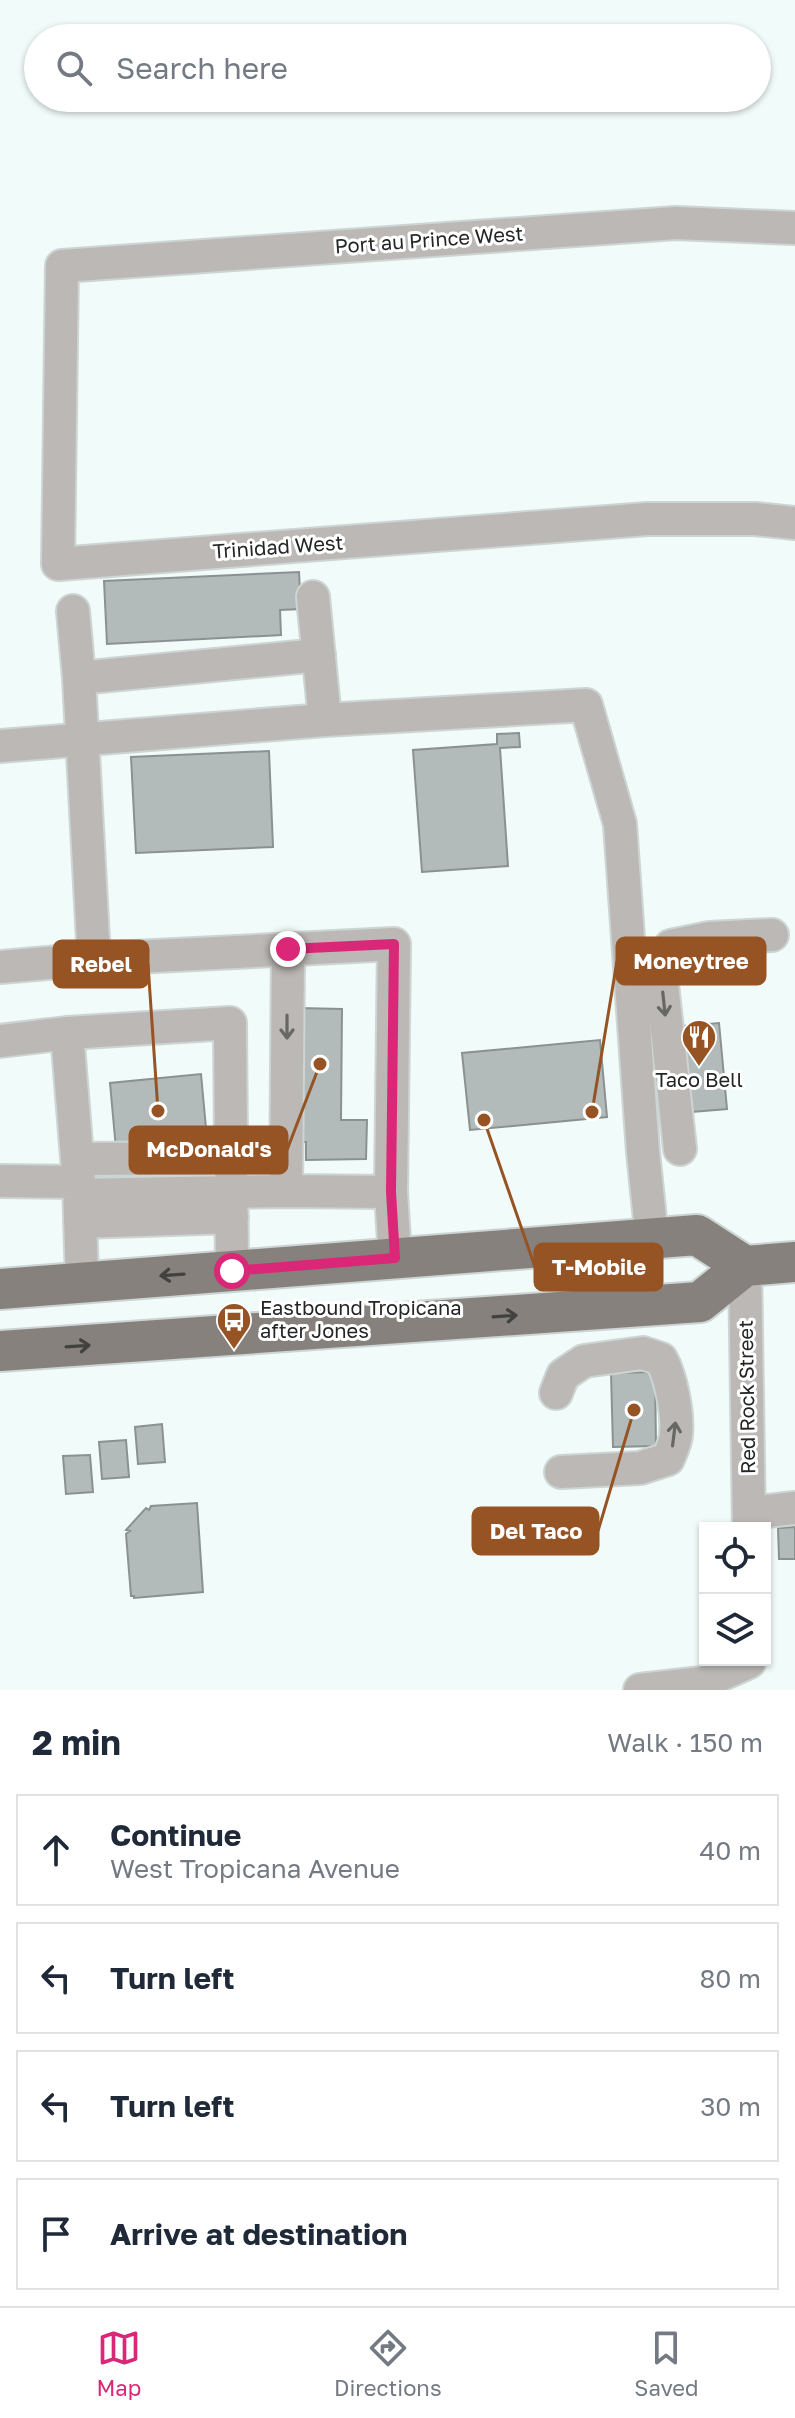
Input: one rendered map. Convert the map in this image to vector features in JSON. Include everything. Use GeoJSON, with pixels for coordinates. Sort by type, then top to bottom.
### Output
{"type":"FeatureCollection","features":[{"type":"Feature","properties":{"kind":"main road"},"geometry":{"type":"LineString","coordinates":[[0,1289],[697,1235],[745,1266]]}},
{"type":"Feature","properties":{"kind":"main road"},"geometry":{"type":"LineString","coordinates":[[0,1351],[700,1302],[745,1266],[795,1262]]}},
{"type":"Feature","properties":{"kind":"street","name":"Port au Prince West"},"geometry":{"type":"LineString","coordinates":[[62,266],[676,223],[795,228]]}},
{"type":"Feature","properties":{"kind":"street","name":"Trinidad West"},"geometry":{"type":"LineString","coordinates":[[62,266],[58,564],[647,519],[755,519],[795,523]]}},
{"type":"Feature","properties":{"kind":"street"},"geometry":{"type":"LineString","coordinates":[[313,597],[325,720]]}},
{"type":"Feature","properties":{"kind":"street"},"geometry":{"type":"LineString","coordinates":[[73,611],[94,959]]}},
{"type":"Feature","properties":{"kind":"street"},"geometry":{"type":"LineString","coordinates":[[79,678],[319,655]]}},
{"type":"Feature","properties":{"kind":"street"},"geometry":{"type":"LineString","coordinates":[[0,746],[325,720],[586,705],[620,824],[652,1239]]}},
{"type":"Feature","properties":{"kind":"street"},"geometry":{"type":"LineString","coordinates":[[680,1149],[661,975],[671,946],[710,938],[772,935]]}},
{"type":"Feature","properties":{"kind":"street"},"geometry":{"type":"LineString","coordinates":[[0,967],[94,959],[394,944],[391,1192],[395,1258]]}},
{"type":"Feature","properties":{"kind":"street"},"geometry":{"type":"LineString","coordinates":[[286,1191],[288,949]]}},
{"type":"Feature","properties":{"kind":"street"},"geometry":{"type":"LineString","coordinates":[[0,1041],[67,1033],[230,1023],[232,1271]]}},
{"type":"Feature","properties":{"kind":"street"},"geometry":{"type":"LineString","coordinates":[[67,1033],[79,1190],[82,1281]]}},
{"type":"Feature","properties":{"kind":"street"},"geometry":{"type":"LineString","coordinates":[[79,1190],[232,1158]]}},
{"type":"Feature","properties":{"kind":"street"},"geometry":{"type":"LineString","coordinates":[[0,1181],[232,1204],[286,1191],[391,1192]]}},
{"type":"Feature","properties":{"kind":"street","name":"Red Rock Street"},"geometry":{"type":"LineString","coordinates":[[745,1266],[749,1521]]}},
{"type":"Feature","properties":{"kind":"street"},"geometry":{"type":"LineString","coordinates":[[556,1393],[563,1375],[584,1361],[643,1353],[661,1359],[667,1370],[676,1435],[668,1459],[640,1468],[561,1472]]}},
{"type":"Feature","properties":{"kind":"street"},"geometry":{"type":"LineString","coordinates":[[749,1521],[795,1508]]}},
{"type":"Feature","properties":{"kind":"street"},"geometry":{"type":"LineString","coordinates":[[640,1690],[702,1683],[749,1671]]}},
{"type":"Feature","properties":{"kind":"building"},"geometry":{"type":"Polygon","coordinates":[[[299,572],[301,609],[280,610],[281,635],[107,644],[104,581],[299,572]]]}},
{"type":"Feature","properties":{"kind":"building"},"geometry":{"type":"Polygon","coordinates":[[[519,733],[520,747],[500,748],[508,866],[422,872],[413,750],[497,744],[497,734],[519,733]]]}},
{"type":"Feature","properties":{"kind":"building"},"geometry":{"type":"Polygon","coordinates":[[[269,751],[273,847],[136,853],[131,757],[269,751]]]}},
{"type":"Feature","properties":{"kind":"building"},"geometry":{"type":"Polygon","coordinates":[[[298,1008],[342,1009],[341,1120],[367,1120],[366,1159],[306,1160],[306,1142],[297,1142],[298,1008]]]}},
{"type":"Feature","properties":{"kind":"building","name":"Taco Bell"},"geometry":{"type":"Polygon","coordinates":[[[719,1023],[727,1109],[680,1113],[672,1027],[719,1023]]]}},
{"type":"Feature","properties":{"kind":"building"},"geometry":{"type":"Polygon","coordinates":[[[600,1040],[607,1117],[470,1130],[462,1053],[600,1040]]]}},
{"type":"Feature","properties":{"kind":"building"},"geometry":{"type":"Polygon","coordinates":[[[201,1074],[207,1139],[116,1149],[110,1083],[201,1074]]]}},
{"type":"Feature","properties":{"kind":"building"},"geometry":{"type":"Polygon","coordinates":[[[655,1372],[656,1446],[613,1447],[611,1373],[655,1372]]]}},
{"type":"Feature","properties":{"kind":"building"},"geometry":{"type":"Polygon","coordinates":[[[162,1424],[165,1462],[138,1464],[135,1427],[162,1424]]]}},
{"type":"Feature","properties":{"kind":"building"},"geometry":{"type":"Polygon","coordinates":[[[126,1440],[129,1477],[102,1479],[99,1442],[126,1440]]]}},
{"type":"Feature","properties":{"kind":"building"},"geometry":{"type":"Polygon","coordinates":[[[90,1455],[93,1492],[66,1494],[63,1456],[90,1455]]]}},
{"type":"Feature","properties":{"kind":"building"},"geometry":{"type":"Polygon","coordinates":[[[197,1503],[203,1592],[131,1596],[126,1534],[130,1531],[126,1530],[151,1506],[197,1503]]]}},
{"type":"Feature","properties":{"kind":"building"},"geometry":{"type":"Polygon","coordinates":[[[795,1527],[795,1559],[779,1559],[778,1528],[795,1527]]]}},
{"type":"Feature","properties":{"kind":"place","name":"McDonald's"},"geometry":{"type":"Point","coordinates":[320,1064]}},
{"type":"Feature","properties":{"kind":"place","name":"Taco Bell"},"geometry":{"type":"Point","coordinates":[699,1068]}},
{"type":"Feature","properties":{"kind":"place","name":"Rebel"},"geometry":{"type":"Point","coordinates":[158,1111]}},
{"type":"Feature","properties":{"kind":"place","name":"Moneytree"},"geometry":{"type":"Point","coordinates":[592,1112]}},
{"type":"Feature","properties":{"kind":"place","name":"T-Mobile"},"geometry":{"type":"Point","coordinates":[484,1120]}},
{"type":"Feature","properties":{"kind":"place","name":"Eastbound Tropicana after Jones"},"geometry":{"type":"Point","coordinates":[234,1351]}},
{"type":"Feature","properties":{"kind":"place","name":"Del Taco"},"geometry":{"type":"Point","coordinates":[634,1410]}},
{"type":"Feature","properties":{"kind":"route"},"geometry":{"type":"LineString","coordinates":[[232,1271],[395,1258],[391,1192],[394,944],[288,949]]}}]}
